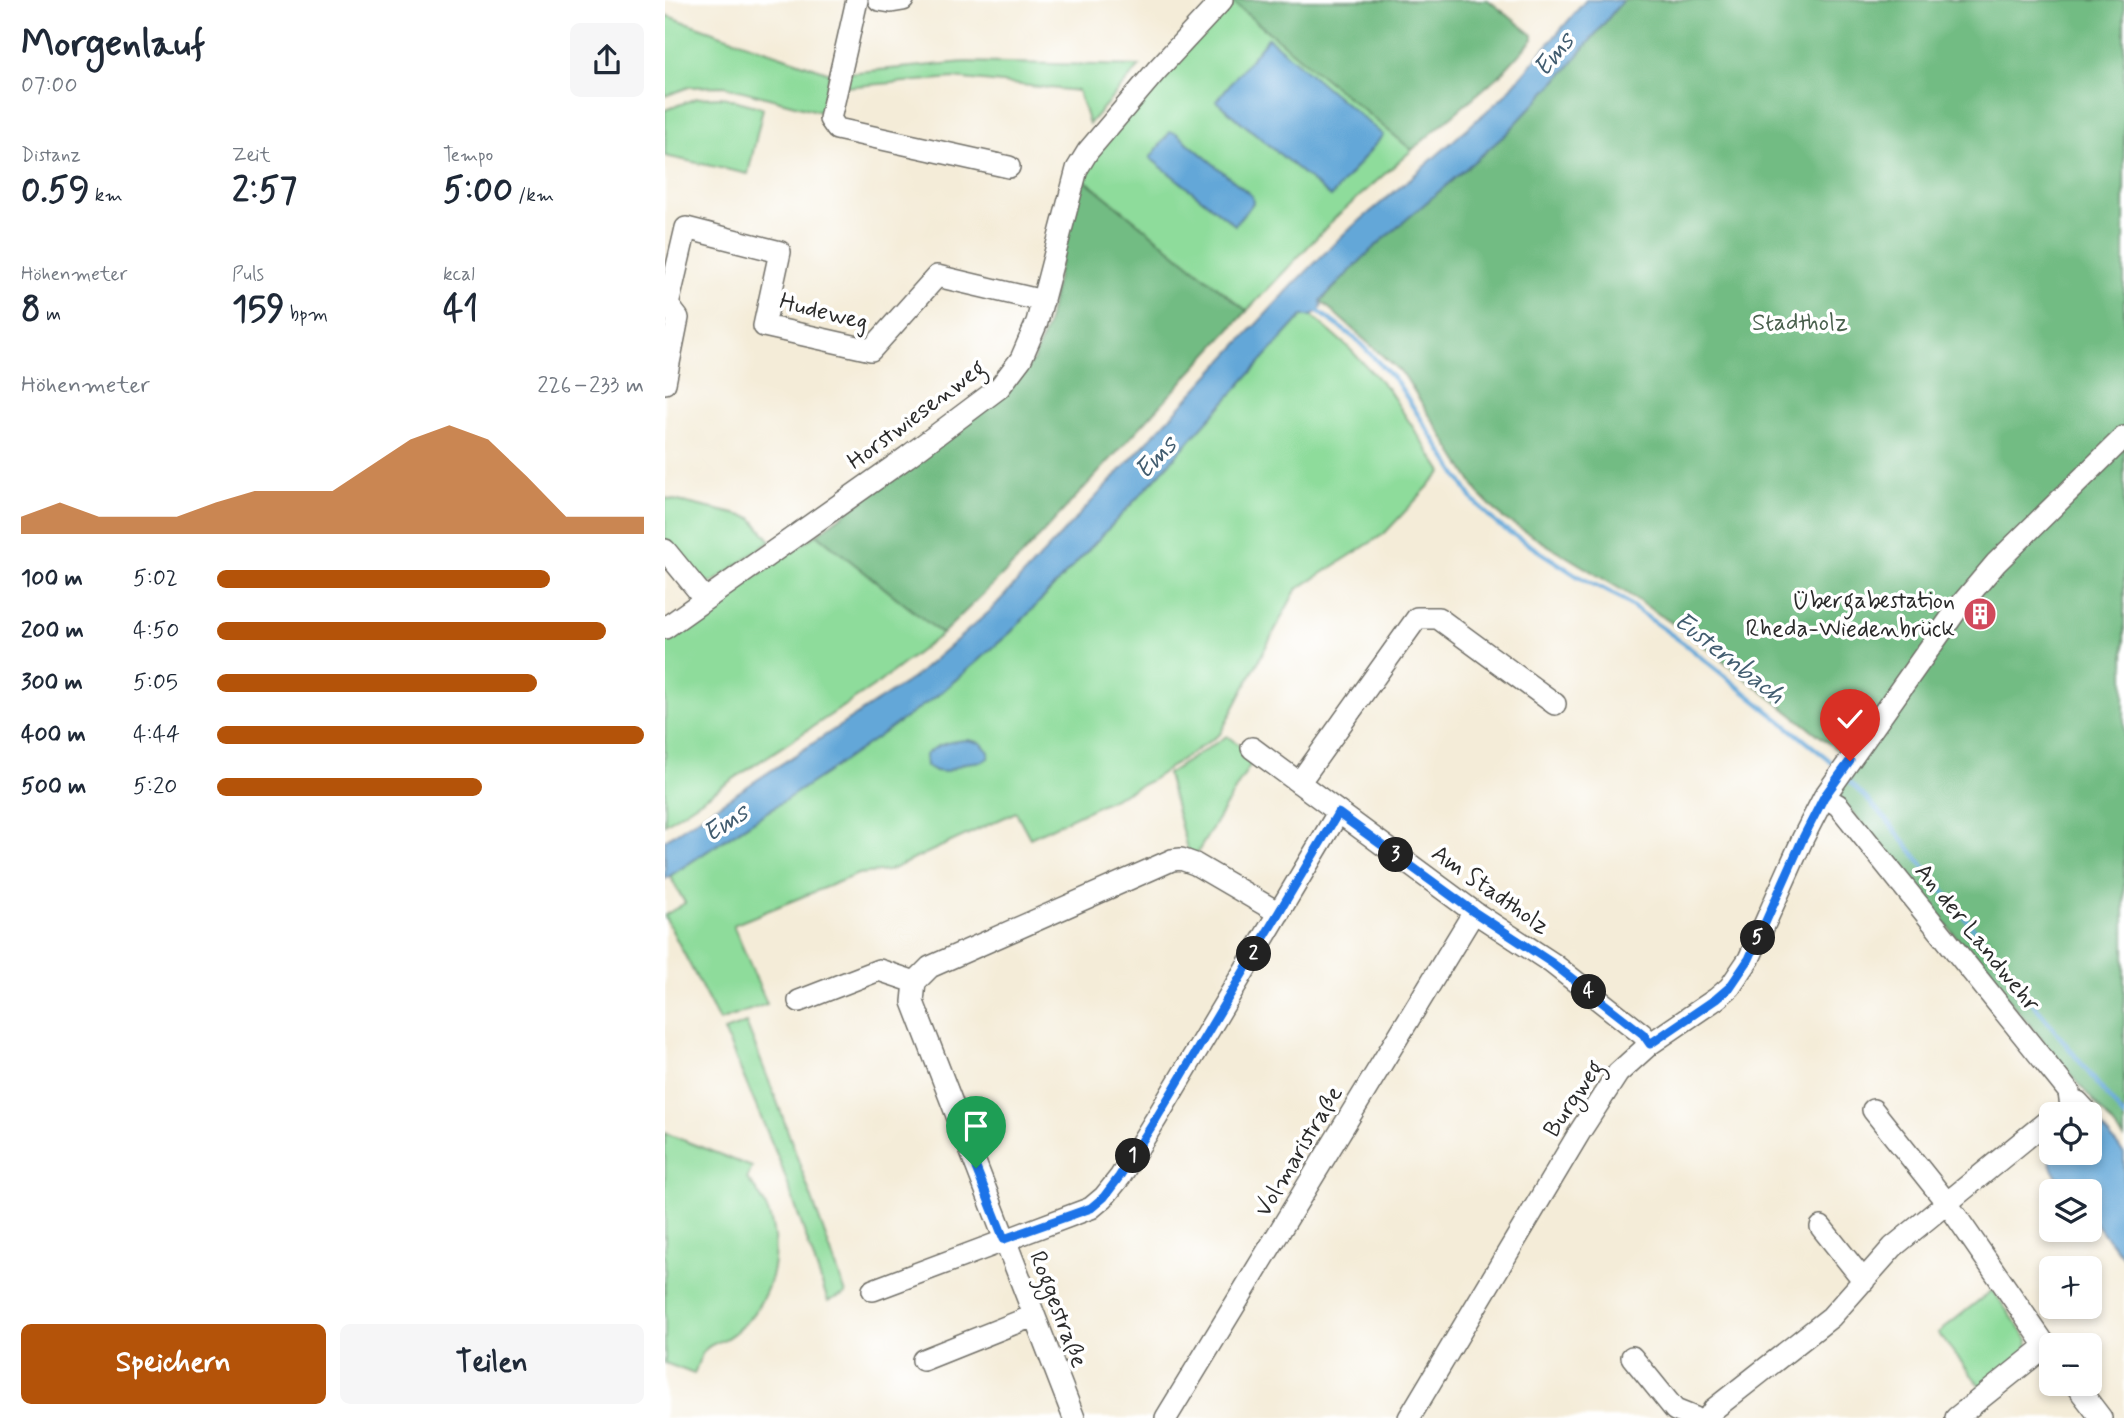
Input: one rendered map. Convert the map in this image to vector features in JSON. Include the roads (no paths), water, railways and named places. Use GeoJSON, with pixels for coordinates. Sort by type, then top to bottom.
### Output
{"type":"FeatureCollection","features":[{"type":"Feature","properties":{"kind":"street"},"geometry":{"type":"LineString","coordinates":[[857,0],[830,119],[837,128],[1009,167]]}},
{"type":"Feature","properties":{"kind":"street"},"geometry":{"type":"LineString","coordinates":[[879,0],[903,0]]}},
{"type":"Feature","properties":{"kind":"street","name":"Horstwiesenweg"},"geometry":{"type":"LineString","coordinates":[[665,628],[907,457],[999,388],[1021,359],[1037,322],[1077,169],[1088,151],[1139,91],[1222,0]]}},
{"type":"Feature","properties":{"kind":"street","name":"Hudeweg"},"geometry":{"type":"LineString","coordinates":[[665,383],[678,318],[668,305],[686,228],[780,251],[764,326],[871,350],[937,276],[1043,301]]}},
{"type":"Feature","properties":{"kind":"street","name":"Burgweg"},"geometry":{"type":"LineString","coordinates":[[1409,1418],[1581,1130],[1618,1073],[1650,1044],[1730,987],[1749,959],[1803,838],[1828,790],[1970,592],[2124,437]]}},
{"type":"Feature","properties":{"kind":"street"},"geometry":{"type":"LineString","coordinates":[[665,550],[705,599]]}},
{"type":"Feature","properties":{"kind":"street"},"geometry":{"type":"LineString","coordinates":[[1299,783],[1417,618],[1438,618],[1555,704]]}},
{"type":"Feature","properties":{"kind":"street","name":"Am Stadtholz"},"geometry":{"type":"LineString","coordinates":[[1252,748],[1474,912],[1552,963],[1643,1034],[1650,1044]]}},
{"type":"Feature","properties":{"kind":"street","name":"An der Landwehr"},"geometry":{"type":"LineString","coordinates":[[1828,790],[2069,1093],[2065,1102]]}},
{"type":"Feature","properties":{"kind":"street"},"geometry":{"type":"LineString","coordinates":[[873,1290],[1091,1208],[1104,1197],[1156,1119],[1338,813]]}},
{"type":"Feature","properties":{"kind":"street"},"geometry":{"type":"LineString","coordinates":[[799,1001],[879,970],[915,982],[930,967],[1172,860],[1181,859],[1195,864],[1279,913]]}},
{"type":"Feature","properties":{"kind":"street","name":"Volmaristraße"},"geometry":{"type":"LineString","coordinates":[[1166,1418],[1474,912]]}},
{"type":"Feature","properties":{"kind":"street","name":"Roggestraße"},"geometry":{"type":"LineString","coordinates":[[915,982],[913,1002],[1074,1418]]}},
{"type":"Feature","properties":{"kind":"street"},"geometry":{"type":"LineString","coordinates":[[1873,1110],[1947,1203],[2039,1336]]}},
{"type":"Feature","properties":{"kind":"street"},"geometry":{"type":"LineString","coordinates":[[1708,1418],[1714,1409],[1832,1317],[1893,1247],[2039,1128]]}},
{"type":"Feature","properties":{"kind":"street"},"geometry":{"type":"LineString","coordinates":[[1821,1227],[1864,1281]]}},
{"type":"Feature","properties":{"kind":"street"},"geometry":{"type":"LineString","coordinates":[[923,1360],[1033,1316]]}},
{"type":"Feature","properties":{"kind":"street"},"geometry":{"type":"LineString","coordinates":[[1956,1418],[2039,1356]]}},
{"type":"Feature","properties":{"kind":"street"},"geometry":{"type":"LineString","coordinates":[[1632,1357],[1675,1410],[1695,1418]]}},
{"type":"Feature","properties":{"kind":"street"},"geometry":{"type":"LineString","coordinates":[[2084,1396],[2101,1418]]}},
{"type":"Feature","properties":{"kind":"water","name":"Ems"},"geometry":{"type":"Polygon","coordinates":[[[1586,0],[1623,0],[1568,68],[1506,134],[1372,249],[1321,300],[1322,307],[1312,316],[1302,316],[1154,480],[1011,632],[938,695],[665,879],[665,840],[913,678],[990,611],[1292,286],[1345,233],[1504,96],[1586,0]]]}},
{"type":"Feature","properties":{"kind":"water"},"geometry":{"type":"Polygon","coordinates":[[[1268,38],[1383,135],[1331,197],[1216,101],[1268,38]]]}},
{"type":"Feature","properties":{"kind":"water"},"geometry":{"type":"Polygon","coordinates":[[[1170,132],[1176,133],[1252,196],[1253,203],[1235,225],[1150,158],[1170,132]]]}},
{"type":"Feature","properties":{"kind":"water"},"geometry":{"type":"Polygon","coordinates":[[[968,740],[981,743],[989,752],[988,758],[965,763],[945,772],[926,766],[925,755],[935,748],[968,740]]]}},
{"type":"Feature","properties":{"kind":"water"},"geometry":{"type":"Polygon","coordinates":[[[2102,1127],[2124,1153],[2124,1259],[2102,1231],[2102,1179],[2059,1179],[2051,1165],[2102,1165],[2102,1127]]]}},
{"type":"Feature","properties":{"kind":"waterway","name":"Eusternbach"},"geometry":{"type":"LineString","coordinates":[[1314,308],[1357,340],[1397,382],[1473,500],[1497,524],[1579,577],[1619,597],[1686,645],[1837,768]]}},
{"type":"Feature","properties":{"kind":"waterway","name":"Eusternbach"},"geometry":{"type":"LineString","coordinates":[[1845,777],[1886,819],[2124,1117]]}},
{"type":"Feature","properties":{"kind":"place","name":"Übergabestation Rheda-Wiedenbrück"},"geometry":{"type":"Point","coordinates":[1980,614]}},
{"type":"Feature","properties":{"kind":"park label","name":"Stadtholz"},"geometry":{"type":"Point","coordinates":[1800,322]}}]}
